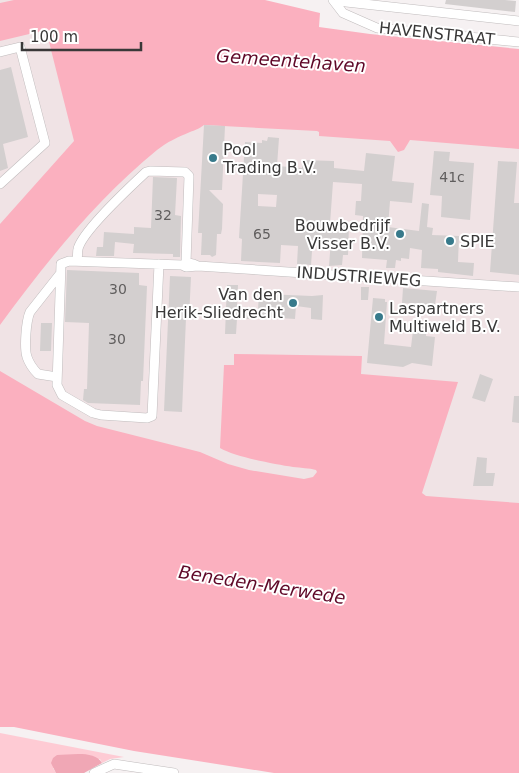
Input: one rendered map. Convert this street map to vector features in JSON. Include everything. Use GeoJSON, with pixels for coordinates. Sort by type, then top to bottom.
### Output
{"type":"FeatureCollection","features":[{"type":"Feature","properties":{"kind":"street","name":"HAVENSTRAAT"},"geometry":{"type":"LineString","coordinates":[[333,0],[343,13],[377,28],[519,42]]}},
{"type":"Feature","properties":{"kind":"street","name":"HAVENSTRAAT"},"geometry":{"type":"LineString","coordinates":[[341,0],[519,21]]}},
{"type":"Feature","properties":{"kind":"street"},"geometry":{"type":"LineString","coordinates":[[423,11],[424,0]]}},
{"type":"Feature","properties":{"kind":"street"},"geometry":{"type":"LineString","coordinates":[[0,52],[20,47],[45,143],[0,184]]}},
{"type":"Feature","properties":{"kind":"street"},"geometry":{"type":"LineString","coordinates":[[158,264],[151,417],[102,416],[93,413],[62,395],[58,389],[60,267],[63,262],[68,260],[78,261],[78,249],[83,238],[122,195],[146,172],[150,171],[185,172],[189,176],[184,264]]}},
{"type":"Feature","properties":{"kind":"street","name":"INDUSTRIEWEG"},"geometry":{"type":"LineString","coordinates":[[78,261],[184,264],[519,287]]}},
{"type":"Feature","properties":{"kind":"street"},"geometry":{"type":"LineString","coordinates":[[57,377],[38,374],[28,360],[26,353],[28,318],[60,274]]}},
{"type":"Feature","properties":{"kind":"street"},"geometry":{"type":"LineString","coordinates":[[94,773],[114,764],[174,773]]}},
{"type":"Feature","properties":{"kind":"shaded area"},"geometry":{"type":"Polygon","coordinates":[[[0,0],[65,0],[85,156],[0,234],[0,0]]]}},
{"type":"Feature","properties":{"kind":"shaded area"},"geometry":{"type":"Polygon","coordinates":[[[199,113],[519,144],[519,527],[63,434],[0,389],[0,310],[144,140],[199,113]]]}},
{"type":"Feature","properties":{"kind":"shaded area"},"geometry":{"type":"Polygon","coordinates":[[[0,733],[124,757],[110,759],[102,763],[100,759],[53,768],[56,773],[0,773],[0,733]]]}},
{"type":"Feature","properties":{"kind":"shaded area"},"geometry":{"type":"Polygon","coordinates":[[[57,755],[94,756],[102,763],[84,773],[56,773],[51,763],[57,755]]]}},
{"type":"Feature","properties":{"kind":"water","name":"Gemeentehaven"},"geometry":{"type":"Polygon","coordinates":[[[14,0],[265,0],[320,13],[319,27],[519,49],[519,149],[410,140],[404,150],[398,152],[390,141],[319,136],[317,131],[204,125],[161,147],[113,190],[54,255],[0,325],[0,224],[74,141],[46,30],[0,41],[0,3],[14,0]]]}},
{"type":"Feature","properties":{"kind":"water","name":"Beneden-Merwede"},"geometry":{"type":"Polygon","coordinates":[[[234,354],[362,356],[361,374],[458,382],[422,493],[426,496],[519,503],[519,773],[274,773],[134,751],[14,727],[0,727],[0,371],[85,421],[97,426],[200,452],[228,464],[249,470],[304,479],[313,477],[317,472],[316,470],[255,460],[220,448],[224,365],[234,365],[234,354]]]}},
{"type":"Feature","properties":{"kind":"building"},"geometry":{"type":"Polygon","coordinates":[[[446,0],[516,1],[515,12],[445,4],[446,0]]]}},
{"type":"Feature","properties":{"kind":"building"},"geometry":{"type":"Polygon","coordinates":[[[11,67],[28,137],[3,144],[8,168],[0,171],[0,70],[11,67]]]}},
{"type":"Feature","properties":{"kind":"building"},"geometry":{"type":"Polygon","coordinates":[[[204,125],[225,126],[222,190],[209,190],[223,204],[221,234],[217,234],[216,255],[212,257],[210,255],[201,255],[202,233],[198,233],[204,125]]]}},
{"type":"Feature","properties":{"kind":"building"},"geometry":{"type":"Polygon","coordinates":[[[268,137],[279,138],[277,166],[302,168],[302,160],[334,161],[334,168],[364,171],[366,153],[395,156],[392,181],[414,183],[412,203],[390,201],[388,227],[419,231],[422,203],[429,204],[427,227],[433,228],[432,235],[459,236],[458,262],[474,263],[473,276],[438,272],[438,269],[421,268],[422,250],[410,248],[409,259],[401,258],[401,261],[396,260],[395,268],[386,268],[387,260],[362,258],[363,216],[355,215],[356,201],[361,201],[362,184],[333,182],[330,224],[349,225],[348,255],[343,255],[342,265],[329,266],[331,239],[313,238],[311,265],[297,264],[298,246],[281,245],[280,263],[241,261],[242,239],[239,238],[245,142],[262,143],[262,140],[267,141],[268,137]],[[258,194],[258,206],[276,207],[277,195],[258,194]]]}},
{"type":"Feature","properties":{"kind":"building"},"geometry":{"type":"Polygon","coordinates":[[[434,151],[450,152],[449,161],[474,163],[470,220],[441,217],[442,196],[430,195],[434,151]]]}},
{"type":"Feature","properties":{"kind":"building"},"geometry":{"type":"Polygon","coordinates":[[[498,161],[517,162],[514,203],[519,203],[519,275],[490,272],[498,161]]]}},
{"type":"Feature","properties":{"kind":"building"},"geometry":{"type":"Polygon","coordinates":[[[153,177],[177,178],[175,215],[181,216],[180,257],[173,257],[173,254],[133,253],[134,244],[115,242],[114,256],[96,256],[97,247],[103,247],[104,232],[134,234],[134,227],[151,228],[153,177]]]}},
{"type":"Feature","properties":{"kind":"building"},"geometry":{"type":"Polygon","coordinates":[[[67,270],[139,273],[139,285],[147,286],[143,381],[141,381],[140,405],[88,403],[83,400],[84,389],[87,389],[89,323],[65,322],[67,270]]]}},
{"type":"Feature","properties":{"kind":"building"},"geometry":{"type":"Polygon","coordinates":[[[170,276],[191,277],[189,318],[186,318],[182,412],[164,411],[170,276]]]}},
{"type":"Feature","properties":{"kind":"building"},"geometry":{"type":"Polygon","coordinates":[[[227,285],[238,285],[237,309],[258,310],[259,292],[265,294],[323,295],[322,320],[311,319],[311,308],[296,306],[295,319],[251,316],[251,319],[237,319],[236,334],[225,334],[227,285]]]}},
{"type":"Feature","properties":{"kind":"building"},"geometry":{"type":"Polygon","coordinates":[[[361,287],[369,287],[368,300],[361,300],[361,287]]]}},
{"type":"Feature","properties":{"kind":"building"},"geometry":{"type":"Polygon","coordinates":[[[403,288],[437,291],[435,305],[402,303],[403,288]]]}},
{"type":"Feature","properties":{"kind":"building"},"geometry":{"type":"Polygon","coordinates":[[[373,298],[385,299],[385,302],[387,302],[384,344],[411,347],[414,322],[426,323],[426,336],[435,337],[432,366],[412,363],[403,367],[367,363],[373,298]]]}},
{"type":"Feature","properties":{"kind":"building"},"geometry":{"type":"Polygon","coordinates":[[[41,323],[52,323],[51,351],[40,351],[41,323]]]}},
{"type":"Feature","properties":{"kind":"building"},"geometry":{"type":"Polygon","coordinates":[[[480,374],[493,379],[485,402],[472,398],[480,374]]]}},
{"type":"Feature","properties":{"kind":"building"},"geometry":{"type":"Polygon","coordinates":[[[514,396],[519,396],[519,423],[512,422],[514,396]]]}},
{"type":"Feature","properties":{"kind":"building"},"geometry":{"type":"Polygon","coordinates":[[[477,457],[487,458],[486,473],[495,473],[493,486],[473,486],[477,457]]]}},
{"type":"Feature","properties":{"kind":"place","name":"Pool Trading B.V."},"geometry":{"type":"Point","coordinates":[213,158]}},
{"type":"Feature","properties":{"kind":"place","name":"Bouwbedrijf Visser B.V."},"geometry":{"type":"Point","coordinates":[400,234]}},
{"type":"Feature","properties":{"kind":"place","name":"SPIE"},"geometry":{"type":"Point","coordinates":[450,241]}},
{"type":"Feature","properties":{"kind":"place","name":"Van den Herik-Sliedrecht"},"geometry":{"type":"Point","coordinates":[293,303]}},
{"type":"Feature","properties":{"kind":"place","name":"Laspartners Multiweld B.V."},"geometry":{"type":"Point","coordinates":[379,317]}}]}
